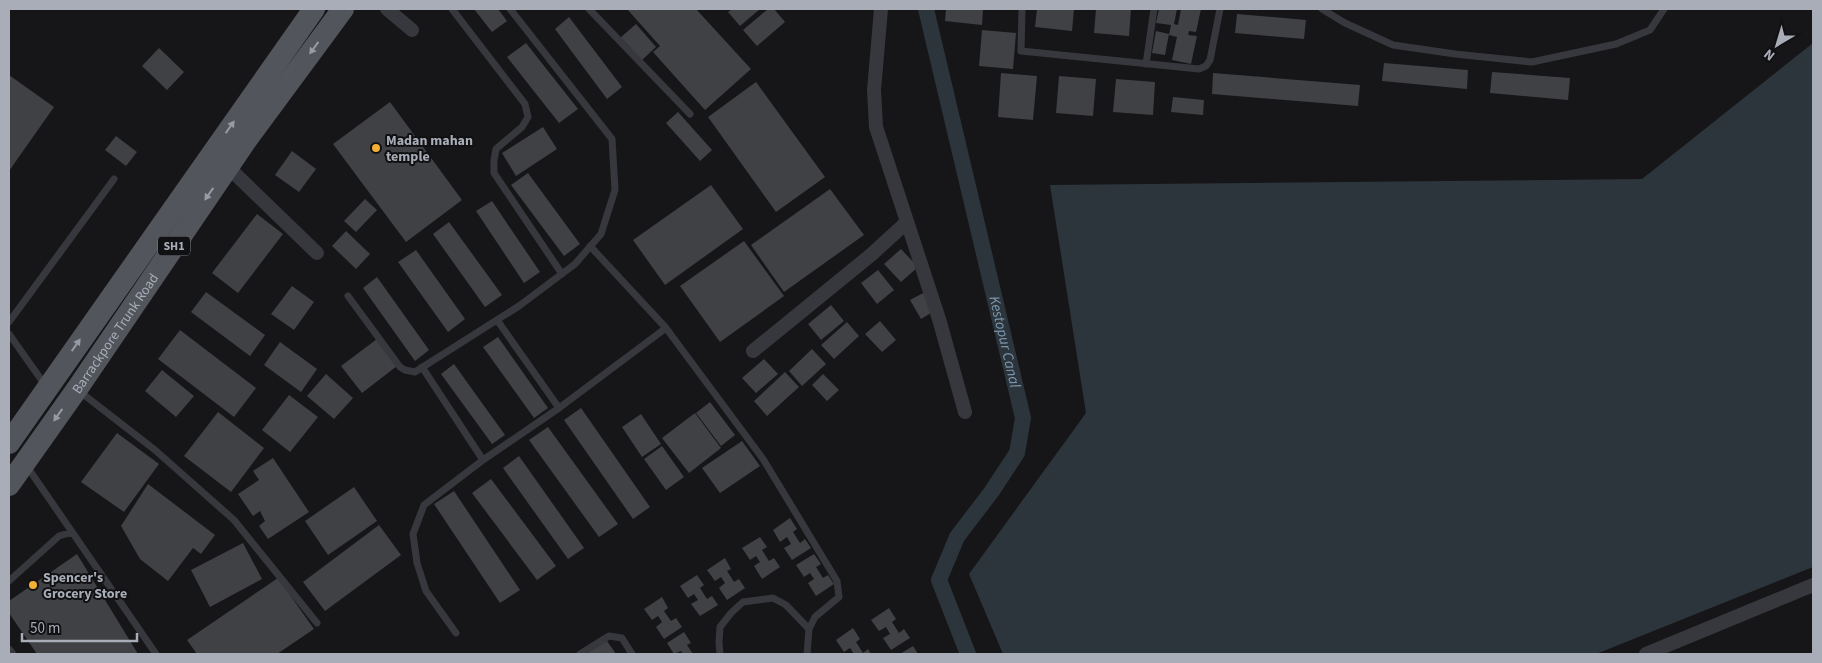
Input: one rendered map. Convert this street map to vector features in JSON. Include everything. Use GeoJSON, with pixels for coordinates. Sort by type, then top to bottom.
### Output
{"type":"FeatureCollection","features":[{"type":"Feature","properties":{"kind":"main road","name":"Barrackpore Trunk Road"},"geometry":{"type":"LineString","coordinates":[[9,443],[314,9]]}},
{"type":"Feature","properties":{"kind":"main road","name":"Barrackpore Trunk Road"},"geometry":{"type":"LineString","coordinates":[[9,485],[228,168],[343,9]]}},
{"type":"Feature","properties":{"kind":"street"},"geometry":{"type":"LineString","coordinates":[[387,9],[412,30]]}},
{"type":"Feature","properties":{"kind":"street"},"geometry":{"type":"LineString","coordinates":[[881,9],[874,90],[876,127],[939,319],[965,412]]}},
{"type":"Feature","properties":{"kind":"street"},"geometry":{"type":"LineString","coordinates":[[228,168],[317,252]]}},
{"type":"Feature","properties":{"kind":"street"},"geometry":{"type":"LineString","coordinates":[[754,351],[872,254],[907,222]]}},
{"type":"Feature","properties":{"kind":"street"},"geometry":{"type":"LineString","coordinates":[[1646,654],[1813,584]]}},
{"type":"Feature","properties":{"kind":"lane"},"geometry":{"type":"LineString","coordinates":[[452,9],[526,104],[528,117],[522,126],[496,149],[494,173],[562,274]]}},
{"type":"Feature","properties":{"kind":"lane"},"geometry":{"type":"LineString","coordinates":[[348,296],[400,367],[415,372],[519,306],[575,264],[601,234],[615,190],[612,139],[510,9]]}},
{"type":"Feature","properties":{"kind":"lane"},"geometry":{"type":"LineString","coordinates":[[589,9],[690,114]]}},
{"type":"Feature","properties":{"kind":"lane"},"geometry":{"type":"LineString","coordinates":[[1022,9],[1021,51],[1185,69],[1199,69],[1206,66],[1210,60],[1220,9]]}},
{"type":"Feature","properties":{"kind":"lane"},"geometry":{"type":"LineString","coordinates":[[1146,64],[1154,9]]}},
{"type":"Feature","properties":{"kind":"lane"},"geometry":{"type":"LineString","coordinates":[[1322,9],[1345,23],[1393,45],[1532,62],[1616,44],[1650,30],[1664,9]]}},
{"type":"Feature","properties":{"kind":"lane"},"geometry":{"type":"LineString","coordinates":[[9,322],[114,179]]}},
{"type":"Feature","properties":{"kind":"lane"},"geometry":{"type":"LineString","coordinates":[[590,246],[666,328],[763,459],[837,581],[839,597],[816,617],[809,629],[807,654]]}},
{"type":"Feature","properties":{"kind":"lane"},"geometry":{"type":"LineString","coordinates":[[497,320],[558,408]]}},
{"type":"Feature","properties":{"kind":"lane"},"geometry":{"type":"LineString","coordinates":[[456,633],[426,591],[417,563],[413,534],[424,504],[666,328]]}},
{"type":"Feature","properties":{"kind":"lane"},"geometry":{"type":"LineString","coordinates":[[9,334],[47,387]]}},
{"type":"Feature","properties":{"kind":"lane"},"geometry":{"type":"LineString","coordinates":[[422,368],[483,460]]}},
{"type":"Feature","properties":{"kind":"lane"},"geometry":{"type":"LineString","coordinates":[[77,389],[155,450],[234,520],[317,623]]}},
{"type":"Feature","properties":{"kind":"lane"},"geometry":{"type":"LineString","coordinates":[[25,463],[156,654]]}},
{"type":"Feature","properties":{"kind":"lane"},"geometry":{"type":"LineString","coordinates":[[9,581],[59,536],[72,532]]}},
{"type":"Feature","properties":{"kind":"lane"},"geometry":{"type":"LineString","coordinates":[[720,654],[718,642],[720,627],[743,602],[774,598],[786,605],[809,629]]}},
{"type":"Feature","properties":{"kind":"lane"},"geometry":{"type":"LineString","coordinates":[[580,654],[609,636],[622,638],[632,654]]}},
{"type":"Feature","properties":{"kind":"lane"},"geometry":{"type":"LineString","coordinates":[[9,649],[13,654]]}},
{"type":"Feature","properties":{"kind":"shaded area"},"geometry":{"type":"Polygon","coordinates":[[[1813,43],[1813,567],[1596,654],[1003,654],[969,574],[1086,413],[1050,185],[1642,179],[1813,43]]]}},
{"type":"Feature","properties":{"kind":"building"},"geometry":{"type":"Polygon","coordinates":[[[474,9],[498,9],[507,21],[492,32],[474,9]]]}},
{"type":"Feature","properties":{"kind":"building"},"geometry":{"type":"Polygon","coordinates":[[[627,9],[696,9],[751,69],[705,110],[653,52],[660,46],[627,9]]]}},
{"type":"Feature","properties":{"kind":"building"},"geometry":{"type":"Polygon","coordinates":[[[732,9],[760,9],[740,26],[728,12],[732,9]]]}},
{"type":"Feature","properties":{"kind":"building"},"geometry":{"type":"Polygon","coordinates":[[[768,9],[774,9],[785,22],[757,46],[743,30],[768,9]]]}},
{"type":"Feature","properties":{"kind":"building"},"geometry":{"type":"Polygon","coordinates":[[[946,9],[983,9],[982,25],[945,21],[946,9]]]}},
{"type":"Feature","properties":{"kind":"building"},"geometry":{"type":"Polygon","coordinates":[[[1037,9],[1074,9],[1072,31],[1035,27],[1037,9]]]}},
{"type":"Feature","properties":{"kind":"building"},"geometry":{"type":"Polygon","coordinates":[[[1096,9],[1131,9],[1129,36],[1094,33],[1096,9]]]}},
{"type":"Feature","properties":{"kind":"building"},"geometry":{"type":"Polygon","coordinates":[[[1159,9],[1177,9],[1174,24],[1178,25],[1181,9],[1201,9],[1196,32],[1189,31],[1188,35],[1197,36],[1191,64],[1172,60],[1177,37],[1169,35],[1171,25],[1156,23],[1159,9]]]}},
{"type":"Feature","properties":{"kind":"building"},"geometry":{"type":"Polygon","coordinates":[[[1237,14],[1306,20],[1304,39],[1235,33],[1237,14]]]}},
{"type":"Feature","properties":{"kind":"building"},"geometry":{"type":"Polygon","coordinates":[[[569,17],[622,87],[607,99],[555,29],[569,17]]]}},
{"type":"Feature","properties":{"kind":"building"},"geometry":{"type":"Polygon","coordinates":[[[636,24],[656,47],[641,61],[620,38],[636,24]]]}},
{"type":"Feature","properties":{"kind":"building"},"geometry":{"type":"Polygon","coordinates":[[[982,30],[1016,33],[1013,69],[979,66],[982,30]]]}},
{"type":"Feature","properties":{"kind":"building"},"geometry":{"type":"Polygon","coordinates":[[[1156,31],[1169,34],[1165,55],[1152,53],[1156,31]]]}},
{"type":"Feature","properties":{"kind":"building"},"geometry":{"type":"Polygon","coordinates":[[[526,43],[578,109],[559,123],[507,57],[526,43]]]}},
{"type":"Feature","properties":{"kind":"building"},"geometry":{"type":"Polygon","coordinates":[[[159,48],[184,72],[167,90],[142,66],[159,48]]]}},
{"type":"Feature","properties":{"kind":"building"},"geometry":{"type":"Polygon","coordinates":[[[1384,63],[1468,70],[1467,89],[1382,81],[1384,63]]]}},
{"type":"Feature","properties":{"kind":"building"},"geometry":{"type":"Polygon","coordinates":[[[1492,72],[1570,78],[1568,100],[1490,93],[1492,72]]]}},
{"type":"Feature","properties":{"kind":"building"},"geometry":{"type":"Polygon","coordinates":[[[1001,73],[1037,76],[1033,120],[998,117],[1001,73]]]}},
{"type":"Feature","properties":{"kind":"building"},"geometry":{"type":"Polygon","coordinates":[[[1213,73],[1360,85],[1358,106],[1212,94],[1213,73]]]}},
{"type":"Feature","properties":{"kind":"building"},"geometry":{"type":"Polygon","coordinates":[[[9,75],[54,107],[9,171],[9,75]]]}},
{"type":"Feature","properties":{"kind":"building"},"geometry":{"type":"Polygon","coordinates":[[[1059,76],[1096,79],[1093,116],[1056,113],[1059,76]]]}},
{"type":"Feature","properties":{"kind":"building"},"geometry":{"type":"Polygon","coordinates":[[[1116,79],[1155,82],[1153,115],[1113,112],[1116,79]]]}},
{"type":"Feature","properties":{"kind":"building"},"geometry":{"type":"Polygon","coordinates":[[[756,82],[825,177],[776,212],[708,117],[756,82]]]}},
{"type":"Feature","properties":{"kind":"building"},"geometry":{"type":"Polygon","coordinates":[[[1173,97],[1204,100],[1203,115],[1171,112],[1173,97]]]}},
{"type":"Feature","properties":{"kind":"building"},"geometry":{"type":"Polygon","coordinates":[[[390,102],[462,200],[406,242],[333,144],[390,102]]]}},
{"type":"Feature","properties":{"kind":"building"},"geometry":{"type":"Polygon","coordinates":[[[678,112],[712,150],[700,161],[666,123],[678,112]]]}},
{"type":"Feature","properties":{"kind":"building"},"geometry":{"type":"Polygon","coordinates":[[[543,127],[557,149],[516,176],[502,153],[543,127]]]}},
{"type":"Feature","properties":{"kind":"building"},"geometry":{"type":"Polygon","coordinates":[[[116,136],[137,152],[126,166],[105,150],[116,136]]]}},
{"type":"Feature","properties":{"kind":"building"},"geometry":{"type":"Polygon","coordinates":[[[292,151],[316,169],[299,192],[275,175],[292,151]]]}},
{"type":"Feature","properties":{"kind":"building"},"geometry":{"type":"Polygon","coordinates":[[[528,173],[580,244],[564,256],[511,185],[528,173]]]}},
{"type":"Feature","properties":{"kind":"building"},"geometry":{"type":"Polygon","coordinates":[[[711,185],[743,229],[665,285],[633,240],[711,185]]]}},
{"type":"Feature","properties":{"kind":"building"},"geometry":{"type":"Polygon","coordinates":[[[830,189],[864,235],[784,292],[751,245],[830,189]]]}},
{"type":"Feature","properties":{"kind":"building"},"geometry":{"type":"Polygon","coordinates":[[[365,199],[377,210],[356,232],[344,221],[365,199]]]}},
{"type":"Feature","properties":{"kind":"building"},"geometry":{"type":"Polygon","coordinates":[[[492,201],[540,272],[524,283],[476,211],[492,201]]]}},
{"type":"Feature","properties":{"kind":"building"},"geometry":{"type":"Polygon","coordinates":[[[257,214],[283,234],[238,293],[212,273],[257,214]]]}},
{"type":"Feature","properties":{"kind":"building"},"geometry":{"type":"Polygon","coordinates":[[[449,222],[502,295],[485,307],[433,234],[449,222]]]}},
{"type":"Feature","properties":{"kind":"building"},"geometry":{"type":"Polygon","coordinates":[[[346,231],[370,254],[356,269],[332,246],[346,231]]]}},
{"type":"Feature","properties":{"kind":"building"},"geometry":{"type":"Polygon","coordinates":[[[744,241],[784,296],[720,342],[680,286],[744,241]]]}},
{"type":"Feature","properties":{"kind":"building"},"geometry":{"type":"Polygon","coordinates":[[[901,249],[918,267],[901,282],[884,264],[901,249]]]}},
{"type":"Feature","properties":{"kind":"building"},"geometry":{"type":"Polygon","coordinates":[[[416,250],[465,319],[448,332],[398,262],[416,250]]]}},
{"type":"Feature","properties":{"kind":"building"},"geometry":{"type":"Polygon","coordinates":[[[878,270],[894,290],[877,304],[861,283],[878,270]]]}},
{"type":"Feature","properties":{"kind":"building"},"geometry":{"type":"Polygon","coordinates":[[[377,277],[429,350],[415,361],[363,288],[377,277]]]}},
{"type":"Feature","properties":{"kind":"building"},"geometry":{"type":"Polygon","coordinates":[[[292,286],[314,302],[294,330],[271,314],[292,286]]]}},
{"type":"Feature","properties":{"kind":"building"},"geometry":{"type":"Polygon","coordinates":[[[206,292],[265,335],[250,356],[191,312],[206,292]]]}},
{"type":"Feature","properties":{"kind":"building"},"geometry":{"type":"Polygon","coordinates":[[[925,292],[936,310],[921,319],[910,300],[925,292]]]}},
{"type":"Feature","properties":{"kind":"building"},"geometry":{"type":"Polygon","coordinates":[[[831,305],[844,321],[821,340],[808,324],[831,305]]]}},
{"type":"Feature","properties":{"kind":"building"},"geometry":{"type":"Polygon","coordinates":[[[880,321],[896,340],[882,352],[865,334],[880,321]]]}},
{"type":"Feature","properties":{"kind":"building"},"geometry":{"type":"Polygon","coordinates":[[[847,322],[859,336],[834,359],[821,345],[847,322]]]}},
{"type":"Feature","properties":{"kind":"building"},"geometry":{"type":"Polygon","coordinates":[[[180,330],[256,388],[234,417],[158,359],[180,330]]]}},
{"type":"Feature","properties":{"kind":"building"},"geometry":{"type":"Polygon","coordinates":[[[498,337],[548,408],[534,418],[483,347],[498,337]]]}},
{"type":"Feature","properties":{"kind":"building"},"geometry":{"type":"Polygon","coordinates":[[[377,339],[397,366],[362,393],[341,366],[377,339]]]}},
{"type":"Feature","properties":{"kind":"building"},"geometry":{"type":"Polygon","coordinates":[[[280,342],[317,369],[301,392],[264,365],[280,342]]]}},
{"type":"Feature","properties":{"kind":"building"},"geometry":{"type":"Polygon","coordinates":[[[812,349],[826,364],[802,386],[789,371],[812,349]]]}},
{"type":"Feature","properties":{"kind":"building"},"geometry":{"type":"Polygon","coordinates":[[[764,359],[778,374],[756,393],[742,378],[764,359]]]}},
{"type":"Feature","properties":{"kind":"building"},"geometry":{"type":"Polygon","coordinates":[[[454,364],[505,435],[492,444],[441,374],[454,364]]]}},
{"type":"Feature","properties":{"kind":"building"},"geometry":{"type":"Polygon","coordinates":[[[162,370],[194,396],[176,417],[145,391],[162,370]]]}},
{"type":"Feature","properties":{"kind":"building"},"geometry":{"type":"Polygon","coordinates":[[[785,372],[799,387],[767,416],[754,401],[785,372]]]}},
{"type":"Feature","properties":{"kind":"building"},"geometry":{"type":"Polygon","coordinates":[[[326,374],[353,398],[334,419],[307,396],[326,374]]]}},
{"type":"Feature","properties":{"kind":"building"},"geometry":{"type":"Polygon","coordinates":[[[823,374],[839,390],[827,401],[812,385],[823,374]]]}},
{"type":"Feature","properties":{"kind":"building"},"geometry":{"type":"Polygon","coordinates":[[[289,395],[318,417],[290,452],[262,430],[289,395]]]}},
{"type":"Feature","properties":{"kind":"building"},"geometry":{"type":"Polygon","coordinates":[[[710,402],[735,435],[721,446],[696,413],[710,402]]]}},
{"type":"Feature","properties":{"kind":"building"},"geometry":{"type":"Polygon","coordinates":[[[581,408],[650,507],[633,519],[564,420],[581,408]]]}},
{"type":"Feature","properties":{"kind":"building"},"geometry":{"type":"Polygon","coordinates":[[[218,412],[264,448],[231,492],[184,456],[218,412]]]}},
{"type":"Feature","properties":{"kind":"building"},"geometry":{"type":"Polygon","coordinates":[[[695,413],[721,448],[689,473],[662,438],[695,413]]]}},
{"type":"Feature","properties":{"kind":"building"},"geometry":{"type":"Polygon","coordinates":[[[641,414],[661,444],[642,457],[622,427],[641,414]]]}},
{"type":"Feature","properties":{"kind":"building"},"geometry":{"type":"Polygon","coordinates":[[[548,427],[618,524],[599,537],[529,440],[548,427]]]}},
{"type":"Feature","properties":{"kind":"building"},"geometry":{"type":"Polygon","coordinates":[[[117,433],[159,464],[124,512],[81,482],[117,433]]]}},
{"type":"Feature","properties":{"kind":"building"},"geometry":{"type":"Polygon","coordinates":[[[742,441],[760,466],[720,493],[702,468],[742,441]]]}},
{"type":"Feature","properties":{"kind":"building"},"geometry":{"type":"Polygon","coordinates":[[[662,446],[684,477],[666,490],[644,459],[662,446]]]}},
{"type":"Feature","properties":{"kind":"building"},"geometry":{"type":"Polygon","coordinates":[[[519,456],[584,548],[568,559],[503,468],[519,456]]]}},
{"type":"Feature","properties":{"kind":"building"},"geometry":{"type":"Polygon","coordinates":[[[273,458],[309,512],[268,539],[259,526],[265,521],[260,511],[253,516],[238,494],[259,480],[253,471],[273,458]]]}},
{"type":"Feature","properties":{"kind":"building"},"geometry":{"type":"Polygon","coordinates":[[[491,479],[556,566],[537,580],[472,493],[491,479]]]}},
{"type":"Feature","properties":{"kind":"building"},"geometry":{"type":"Polygon","coordinates":[[[148,484],[215,535],[201,554],[193,548],[168,581],[140,559],[121,526],[148,484]]]}},
{"type":"Feature","properties":{"kind":"building"},"geometry":{"type":"Polygon","coordinates":[[[354,487],[377,521],[328,555],[305,521],[354,487]]]}},
{"type":"Feature","properties":{"kind":"building"},"geometry":{"type":"Polygon","coordinates":[[[454,491],[520,590],[500,603],[434,504],[454,491]]]}},
{"type":"Feature","properties":{"kind":"building"},"geometry":{"type":"Polygon","coordinates":[[[790,518],[797,529],[793,532],[800,543],[805,539],[811,548],[792,560],[784,548],[791,544],[787,537],[780,542],[773,530],[790,518]]]}},
{"type":"Feature","properties":{"kind":"building"},"geometry":{"type":"Polygon","coordinates":[[[379,525],[401,555],[325,611],[303,582],[379,525]]]}},
{"type":"Feature","properties":{"kind":"building"},"geometry":{"type":"Polygon","coordinates":[[[760,537],[767,547],[762,550],[769,561],[774,558],[780,567],[762,579],[754,566],[760,562],[756,556],[750,560],[742,548],[760,537]]]}},
{"type":"Feature","properties":{"kind":"building"},"geometry":{"type":"Polygon","coordinates":[[[243,543],[262,579],[210,607],[191,570],[243,543]]]}},
{"type":"Feature","properties":{"kind":"building"},"geometry":{"type":"Polygon","coordinates":[[[77,554],[138,654],[37,654],[9,613],[9,601],[77,554]]]}},
{"type":"Feature","properties":{"kind":"building"},"geometry":{"type":"Polygon","coordinates":[[[814,554],[821,564],[816,567],[823,578],[828,575],[834,584],[816,596],[808,583],[814,579],[810,573],[804,577],[796,565],[814,554]]]}},
{"type":"Feature","properties":{"kind":"building"},"geometry":{"type":"Polygon","coordinates":[[[725,558],[731,569],[727,571],[734,582],[739,579],[745,588],[727,600],[719,588],[725,583],[721,577],[715,581],[707,570],[725,558]]]}},
{"type":"Feature","properties":{"kind":"building"},"geometry":{"type":"Polygon","coordinates":[[[697,575],[704,585],[700,588],[707,599],[712,596],[718,605],[700,616],[691,604],[698,600],[694,594],[688,598],[680,586],[697,575]]]}},
{"type":"Feature","properties":{"kind":"building"},"geometry":{"type":"Polygon","coordinates":[[[278,578],[314,629],[277,654],[197,654],[187,640],[278,578]]]}},
{"type":"Feature","properties":{"kind":"building"},"geometry":{"type":"Polygon","coordinates":[[[662,597],[668,608],[664,611],[671,621],[676,618],[682,627],[664,639],[656,627],[662,622],[658,616],[652,620],[644,609],[662,597]]]}},
{"type":"Feature","properties":{"kind":"building"},"geometry":{"type":"Polygon","coordinates":[[[889,608],[896,619],[892,622],[899,633],[904,629],[910,638],[891,650],[883,638],[890,634],[886,627],[879,631],[871,620],[889,608]]]}},
{"type":"Feature","properties":{"kind":"building"},"geometry":{"type":"Polygon","coordinates":[[[853,628],[860,639],[856,642],[863,653],[868,649],[871,654],[854,654],[850,648],[844,652],[836,640],[853,628]]]}},
{"type":"Feature","properties":{"kind":"building"},"geometry":{"type":"Polygon","coordinates":[[[684,632],[691,643],[687,645],[693,654],[683,654],[681,651],[674,654],[667,643],[684,632]]]}},
{"type":"Feature","properties":{"kind":"building"},"geometry":{"type":"Polygon","coordinates":[[[607,641],[616,654],[585,654],[607,641]]]}},
{"type":"Feature","properties":{"kind":"building"},"geometry":{"type":"Polygon","coordinates":[[[913,646],[918,654],[900,654],[913,646]]]}},
{"type":"Feature","properties":{"kind":"waterway","name":"Kestopur Canal"},"geometry":{"type":"LineString","coordinates":[[926,9],[1023,418],[1017,453],[992,491],[957,537],[939,580],[968,654]]}},
{"type":"Feature","properties":{"kind":"place","name":"Madan mahan temple"},"geometry":{"type":"Point","coordinates":[376,148]}},
{"type":"Feature","properties":{"kind":"place","name":"Spencer's Grocery Store"},"geometry":{"type":"Point","coordinates":[33,585]}}]}
